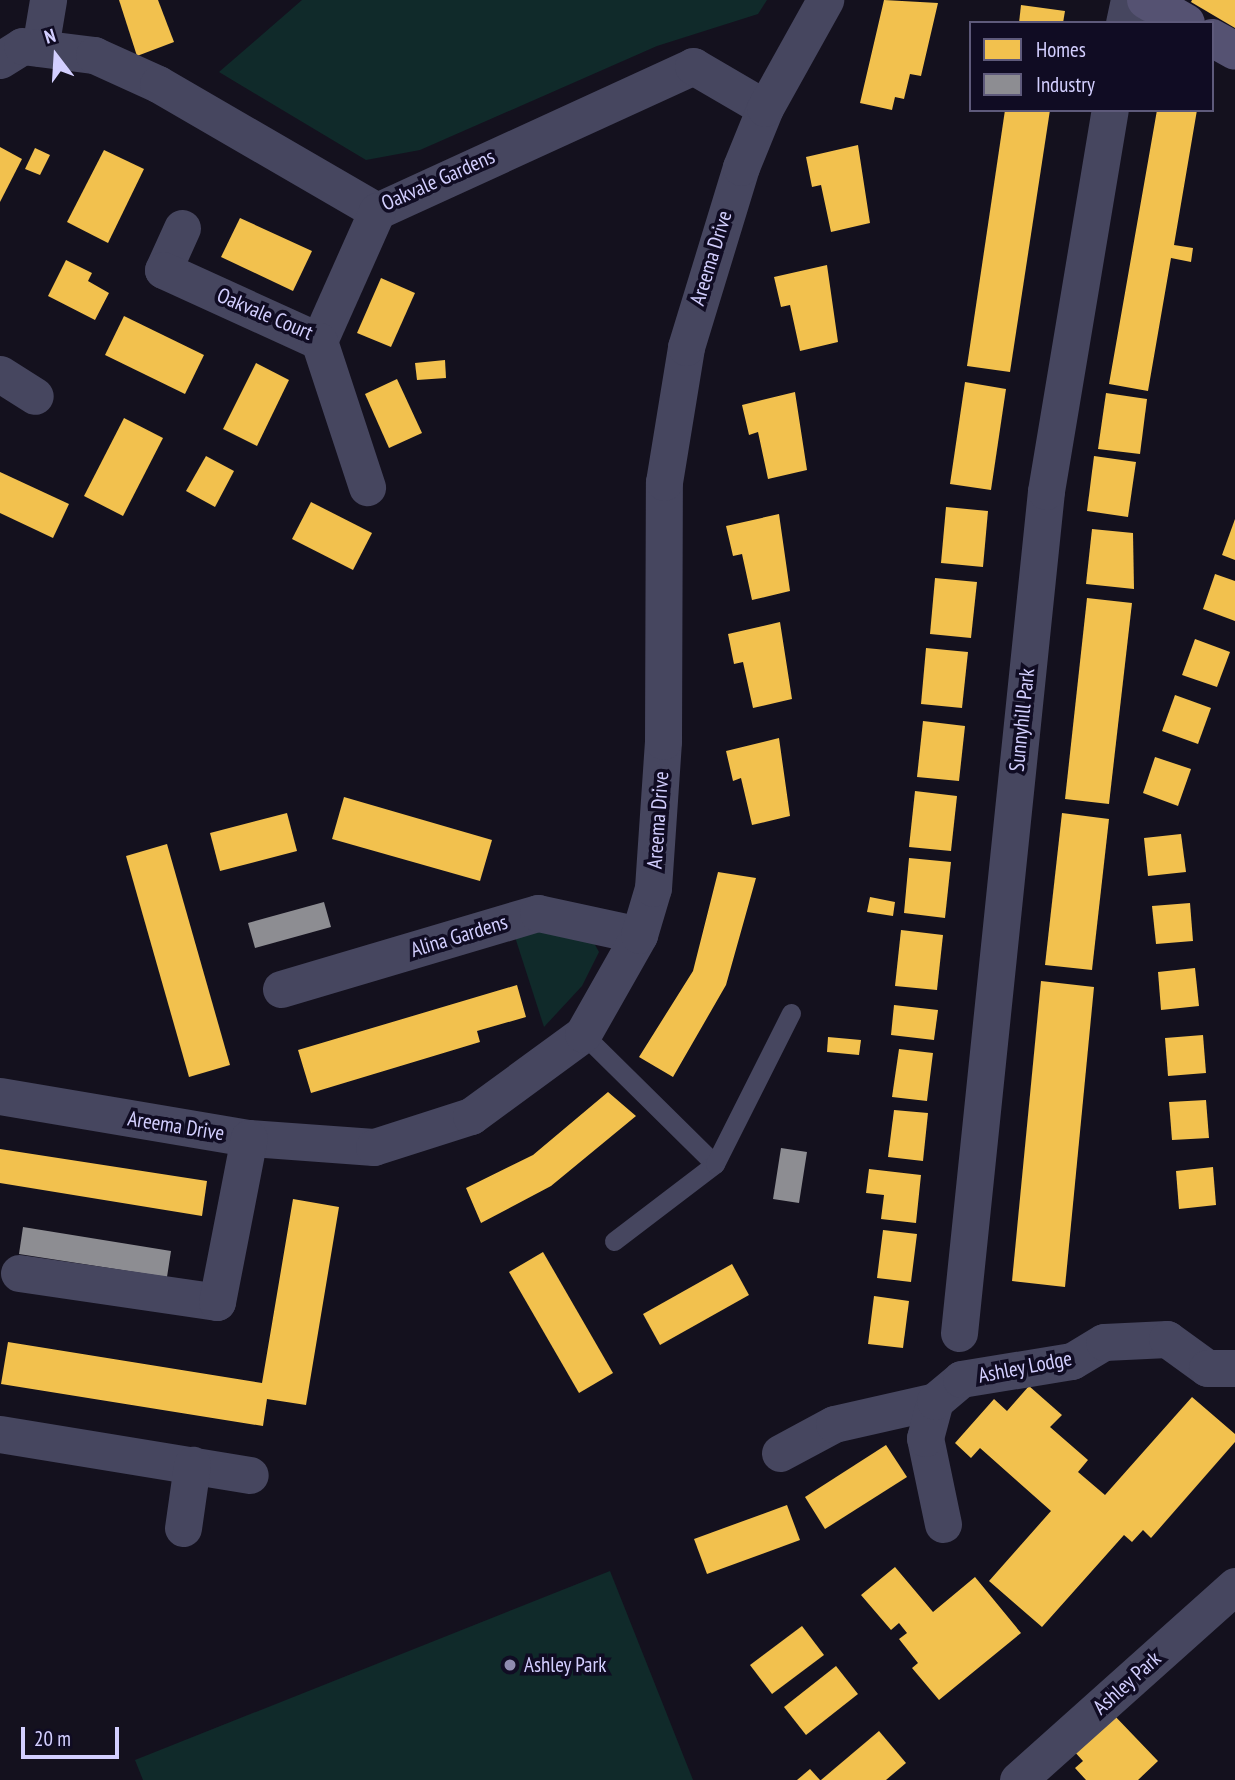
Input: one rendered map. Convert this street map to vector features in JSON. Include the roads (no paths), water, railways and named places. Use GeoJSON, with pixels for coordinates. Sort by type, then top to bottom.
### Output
{"type":"FeatureCollection","features":[{"type":"Feature","properties":{"kind":"street"},"geometry":{"type":"LineString","coordinates":[[40,48],[48,0]]}},
{"type":"Feature","properties":{"kind":"street","name":"Areema Drive"},"geometry":{"type":"LineString","coordinates":[[0,1096],[249,1138],[374,1147],[471,1116],[583,1034],[639,935],[653,888],[660,820],[664,482],[673,410],[702,284],[765,108],[825,0]]}},
{"type":"Feature","properties":{"kind":"street"},"geometry":{"type":"LineString","coordinates":[[1124,21],[1129,0]]}},
{"type":"Feature","properties":{"kind":"street"},"geometry":{"type":"LineString","coordinates":[[1146,0],[1183,21]]}},
{"type":"Feature","properties":{"kind":"street"},"geometry":{"type":"LineString","coordinates":[[1214,39],[1235,51]]}},
{"type":"Feature","properties":{"kind":"street","name":"Oakvale Gardens"},"geometry":{"type":"LineString","coordinates":[[0,60],[22,46],[94,55],[158,84],[377,211],[693,66],[765,108]]}},
{"type":"Feature","properties":{"kind":"street","name":"Sunnyhill Park"},"geometry":{"type":"LineString","coordinates":[[959,1333],[1046,491],[1110,112]]}},
{"type":"Feature","properties":{"kind":"street","name":"Oakvale Court"},"geometry":{"type":"LineString","coordinates":[[183,228],[163,270],[319,341],[377,211]]}},
{"type":"Feature","properties":{"kind":"street"},"geometry":{"type":"LineString","coordinates":[[319,341],[367,487]]}},
{"type":"Feature","properties":{"kind":"street"},"geometry":{"type":"LineString","coordinates":[[0,374],[35,396]]}},
{"type":"Feature","properties":{"kind":"street","name":"Alina Gardens"},"geometry":{"type":"LineString","coordinates":[[281,989],[538,913],[639,935]]}},
{"type":"Feature","properties":{"kind":"street"},"geometry":{"type":"LineString","coordinates":[[19,1273],[217,1302],[249,1138]]}},
{"type":"Feature","properties":{"kind":"street","name":"Ashley Lodge"},"geometry":{"type":"LineString","coordinates":[[780,1453],[834,1424],[935,1401],[961,1379],[1072,1361],[1104,1342],[1167,1339],[1207,1368],[1235,1368]]}},
{"type":"Feature","properties":{"kind":"street"},"geometry":{"type":"LineString","coordinates":[[935,1401],[925,1438],[943,1524]]}},
{"type":"Feature","properties":{"kind":"street"},"geometry":{"type":"LineString","coordinates":[[0,1434],[250,1475]]}},
{"type":"Feature","properties":{"kind":"street"},"geometry":{"type":"LineString","coordinates":[[183,1528],[192,1465]]}},
{"type":"Feature","properties":{"kind":"street","name":"Ashley Park"},"geometry":{"type":"LineString","coordinates":[[1018,1780],[1235,1586]]}},
{"type":"Feature","properties":{"kind":"lane"},"geometry":{"type":"LineString","coordinates":[[614,1241],[715,1164],[791,1013]]}},
{"type":"Feature","properties":{"kind":"lane"},"geometry":{"type":"LineString","coordinates":[[583,1034],[715,1164]]}},
{"type":"Feature","properties":{"kind":"place","name":"Ashley Park"},"geometry":{"type":"Point","coordinates":[510,1665]}}]}
